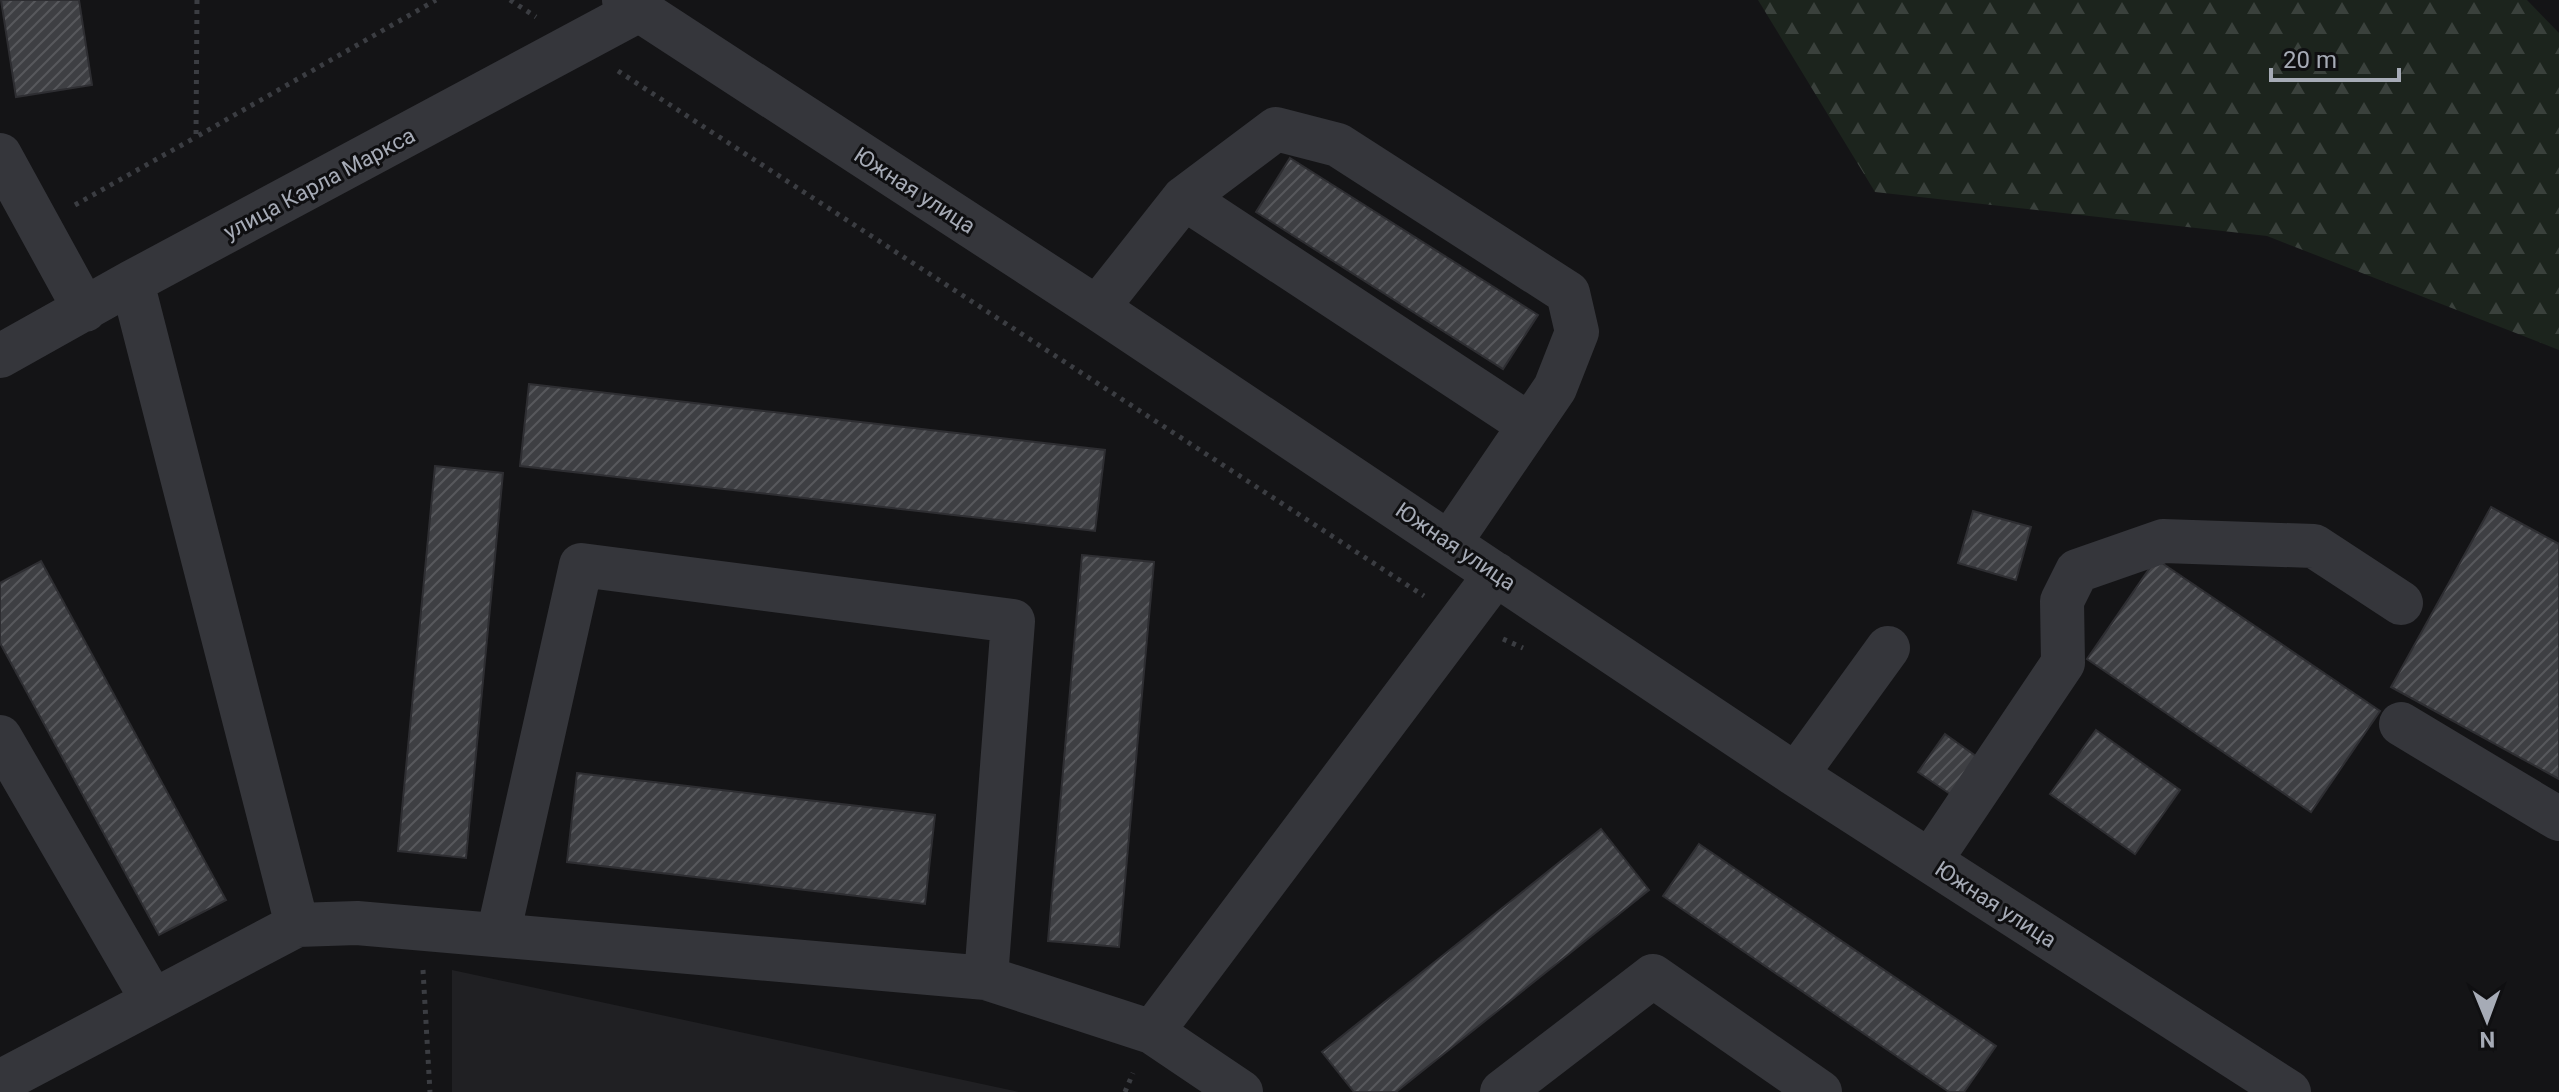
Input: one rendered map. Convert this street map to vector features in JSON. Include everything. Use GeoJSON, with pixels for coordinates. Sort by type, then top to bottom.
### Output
{"type":"FeatureCollection","features":[{"type":"Feature","properties":{"kind":"street","name":"улица Карла Маркса"},"geometry":{"type":"LineString","coordinates":[[0,356],[632,5]]}},
{"type":"Feature","properties":{"kind":"street","name":"Южная улица"},"geometry":{"type":"LineString","coordinates":[[632,5],[1097,308],[2269,1087]]}},
{"type":"Feature","properties":{"kind":"street"},"geometry":{"type":"LineString","coordinates":[[1097,308],[1184,198],[1276,129],[1338,145],[1568,293],[1577,332],[1555,388],[1450,542]]}},
{"type":"Feature","properties":{"kind":"street"},"geometry":{"type":"LineString","coordinates":[[0,155],[85,310]]}},
{"type":"Feature","properties":{"kind":"street"},"geometry":{"type":"LineString","coordinates":[[1184,198],[1528,424]]}},
{"type":"Feature","properties":{"kind":"street"},"geometry":{"type":"LineString","coordinates":[[132,282],[297,925]]}},
{"type":"Feature","properties":{"kind":"street"},"geometry":{"type":"LineString","coordinates":[[1930,861],[2063,663],[2062,601],[2077,571],[2163,541],[2314,546],[2401,603]]}},
{"type":"Feature","properties":{"kind":"street"},"geometry":{"type":"LineString","coordinates":[[498,935],[581,565],[1013,621],[986,978]]}},
{"type":"Feature","properties":{"kind":"street"},"geometry":{"type":"LineString","coordinates":[[1152,1032],[1496,574]]}},
{"type":"Feature","properties":{"kind":"street"},"geometry":{"type":"LineString","coordinates":[[1796,775],[1888,648]]}},
{"type":"Feature","properties":{"kind":"street"},"geometry":{"type":"LineString","coordinates":[[2401,724],[2559,819]]}},
{"type":"Feature","properties":{"kind":"street"},"geometry":{"type":"LineString","coordinates":[[0,737],[153,1001]]}},
{"type":"Feature","properties":{"kind":"street"},"geometry":{"type":"LineString","coordinates":[[0,1082],[297,925],[357,923],[986,978],[1152,1032],[1241,1092]]}},
{"type":"Feature","properties":{"kind":"street"},"geometry":{"type":"LineString","coordinates":[[1502,1092],[1653,976],[1820,1092]]}},
{"type":"Feature","properties":{"kind":"path"},"geometry":{"type":"LineString","coordinates":[[196,137],[197,0]]}},
{"type":"Feature","properties":{"kind":"path"},"geometry":{"type":"LineString","coordinates":[[39,225],[436,0]]}},
{"type":"Feature","properties":{"kind":"path"},"geometry":{"type":"LineString","coordinates":[[421,929],[430,1092]]}},
{"type":"Feature","properties":{"kind":"shaded area"},"geometry":{"type":"Polygon","coordinates":[[[452,970],[1019,1092],[452,1092],[452,970]]]}},
{"type":"Feature","properties":{"kind":"green space"},"geometry":{"type":"Polygon","coordinates":[[[1758,0],[2527,0],[2559,33],[2559,350],[2267,236],[1875,192],[1758,0]]]}},
{"type":"Feature","properties":{"kind":"building"},"geometry":{"type":"Polygon","coordinates":[[[1,0],[79,0],[92,85],[16,97],[1,0]]]}},
{"type":"Feature","properties":{"kind":"building"},"geometry":{"type":"Polygon","coordinates":[[[1290,158],[1538,315],[1503,369],[1256,212],[1290,158]]]}},
{"type":"Feature","properties":{"kind":"building"},"geometry":{"type":"Polygon","coordinates":[[[529,384],[1105,450],[1095,531],[520,466],[529,384]]]}},
{"type":"Feature","properties":{"kind":"building"},"geometry":{"type":"Polygon","coordinates":[[[435,466],[503,473],[466,858],[398,851],[435,466]]]}},
{"type":"Feature","properties":{"kind":"building"},"geometry":{"type":"Polygon","coordinates":[[[2491,507],[2559,544],[2559,779],[2391,687],[2491,507]]]}},
{"type":"Feature","properties":{"kind":"building"},"geometry":{"type":"Polygon","coordinates":[[[1973,511],[2031,527],[2016,580],[1958,563],[1973,511]]]}},
{"type":"Feature","properties":{"kind":"building"},"geometry":{"type":"Polygon","coordinates":[[[1082,555],[1154,562],[1119,947],[1048,941],[1082,555]]]}},
{"type":"Feature","properties":{"kind":"building"},"geometry":{"type":"Polygon","coordinates":[[[2156,559],[2380,711],[2311,812],[2087,659],[2156,559]]]}},
{"type":"Feature","properties":{"kind":"building"},"geometry":{"type":"Polygon","coordinates":[[[41,561],[226,900],[159,935],[0,643],[0,583],[41,561]]]}},
{"type":"Feature","properties":{"kind":"building"},"geometry":{"type":"Polygon","coordinates":[[[2096,730],[2180,790],[2135,854],[2050,794],[2096,730]]]}},
{"type":"Feature","properties":{"kind":"building"},"geometry":{"type":"Polygon","coordinates":[[[1945,734],[1980,759],[1953,796],[1918,772],[1945,734]]]}},
{"type":"Feature","properties":{"kind":"building"},"geometry":{"type":"Polygon","coordinates":[[[577,773],[935,815],[925,904],[567,862],[577,773]]]}},
{"type":"Feature","properties":{"kind":"building"},"geometry":{"type":"Polygon","coordinates":[[[1601,829],[1649,890],[1396,1092],[1354,1092],[1322,1052],[1601,829]]]}},
{"type":"Feature","properties":{"kind":"building"},"geometry":{"type":"Polygon","coordinates":[[[1699,844],[1996,1046],[1964,1092],[1949,1092],[1663,896],[1699,844]]]}}]}
